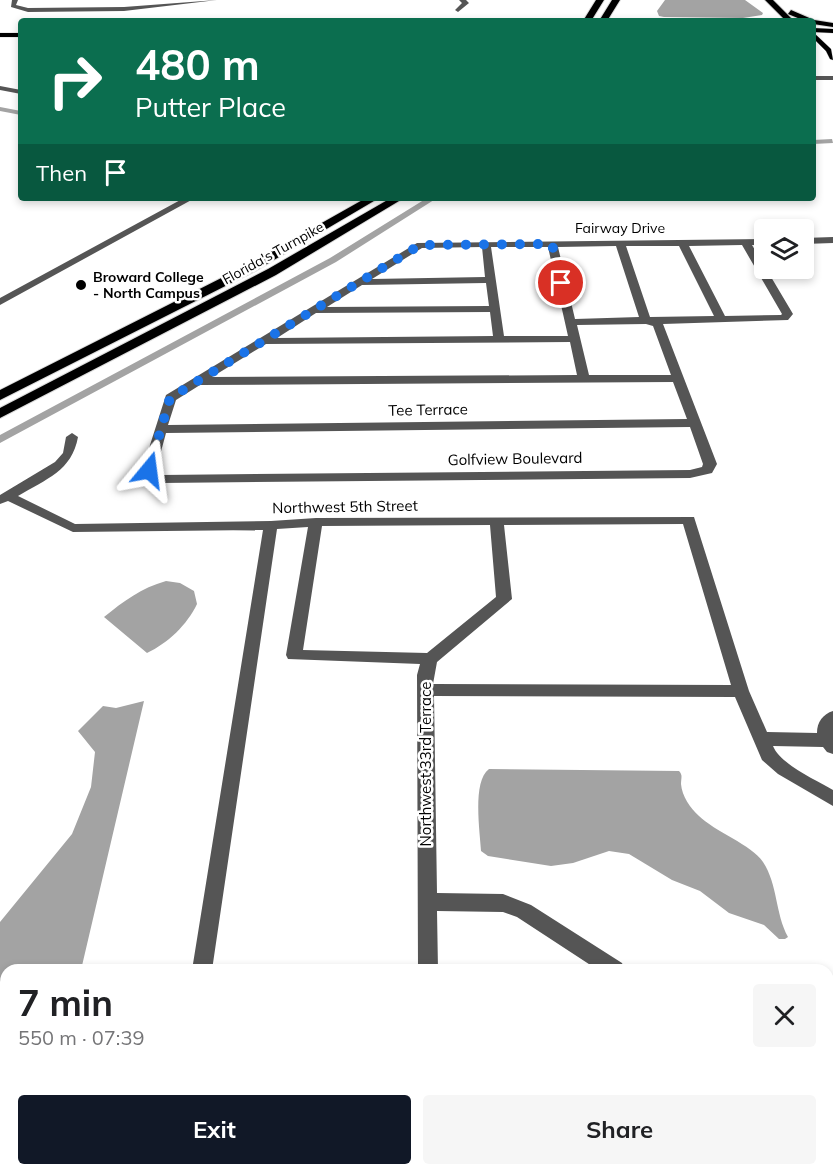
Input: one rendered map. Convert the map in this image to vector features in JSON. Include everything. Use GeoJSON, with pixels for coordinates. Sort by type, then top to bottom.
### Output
{"type":"FeatureCollection","features":[{"type":"Feature","properties":{"kind":"highway"},"geometry":{"type":"LineString","coordinates":[[589,18],[600,0]]}},
{"type":"Feature","properties":{"kind":"highway"},"geometry":{"type":"LineString","coordinates":[[605,18],[616,0]]}},
{"type":"Feature","properties":{"kind":"highway"},"geometry":{"type":"LineString","coordinates":[[769,0],[786,17]]}},
{"type":"Feature","properties":{"kind":"highway"},"geometry":{"type":"LineString","coordinates":[[780,0],[786,17]]}},
{"type":"Feature","properties":{"kind":"highway"},"geometry":{"type":"LineString","coordinates":[[816,22],[833,27]]}},
{"type":"Feature","properties":{"kind":"highway","name":"Florida's Turnpike"},"geometry":{"type":"LineString","coordinates":[[0,396],[253,267],[369,201]]}},
{"type":"Feature","properties":{"kind":"highway","name":"Florida's Turnpike"},"geometry":{"type":"LineString","coordinates":[[0,414],[272,272],[394,201]]}},
{"type":"Feature","properties":{"kind":"main road"},"geometry":{"type":"LineString","coordinates":[[816,30],[833,27]]}},
{"type":"Feature","properties":{"kind":"main road"},"geometry":{"type":"LineString","coordinates":[[816,34],[829,50],[832,59]]}},
{"type":"Feature","properties":{"kind":"main road"},"geometry":{"type":"LineString","coordinates":[[0,36],[18,36]]}},
{"type":"Feature","properties":{"kind":"main road"},"geometry":{"type":"LineString","coordinates":[[816,46],[832,59]]}},
{"type":"Feature","properties":{"kind":"street"},"geometry":{"type":"LineString","coordinates":[[15,0],[13,6],[28,10],[109,10],[214,0]]}},
{"type":"Feature","properties":{"kind":"street"},"geometry":{"type":"LineString","coordinates":[[816,78],[833,78]]}},
{"type":"Feature","properties":{"kind":"street"},"geometry":{"type":"LineString","coordinates":[[0,87],[18,91]]}},
{"type":"Feature","properties":{"kind":"street"},"geometry":{"type":"LineString","coordinates":[[0,302],[185,201]]}},
{"type":"Feature","properties":{"kind":"street"},"geometry":{"type":"LineString","coordinates":[[814,241],[833,240]]}},
{"type":"Feature","properties":{"kind":"street"},"geometry":{"type":"LineString","coordinates":[[571,321],[784,318],[788,314],[745,242]]}},
{"type":"Feature","properties":{"kind":"street","name":"Fairway Drive"},"geometry":{"type":"LineString","coordinates":[[153,478],[149,470],[170,398],[420,245],[754,242]]}},
{"type":"Feature","properties":{"kind":"street"},"geometry":{"type":"LineString","coordinates":[[620,243],[645,320]]}},
{"type":"Feature","properties":{"kind":"street"},"geometry":{"type":"LineString","coordinates":[[683,243],[721,319]]}},
{"type":"Feature","properties":{"kind":"street"},"geometry":{"type":"LineString","coordinates":[[486,244],[499,339]]}},
{"type":"Feature","properties":{"kind":"street"},"geometry":{"type":"LineString","coordinates":[[552,244],[584,379]]}},
{"type":"Feature","properties":{"kind":"street"},"geometry":{"type":"LineString","coordinates":[[358,282],[491,280]]}},
{"type":"Feature","properties":{"kind":"street"},"geometry":{"type":"LineString","coordinates":[[312,310],[495,309]]}},
{"type":"Feature","properties":{"kind":"street","name":"Golfview Boulevard"},"geometry":{"type":"LineString","coordinates":[[153,478],[690,474],[706,470],[710,464],[658,324],[645,320]]}},
{"type":"Feature","properties":{"kind":"street"},"geometry":{"type":"LineString","coordinates":[[260,341],[575,339]]}},
{"type":"Feature","properties":{"kind":"street"},"geometry":{"type":"LineString","coordinates":[[198,381],[679,378]]}},
{"type":"Feature","properties":{"kind":"street","name":"Tee Terrace"},"geometry":{"type":"LineString","coordinates":[[160,429],[696,423]]}},
{"type":"Feature","properties":{"kind":"street"},"geometry":{"type":"LineString","coordinates":[[4,498],[60,465],[69,453],[72,438]]}},
{"type":"Feature","properties":{"kind":"street","name":"Northwest 5th Street"},"geometry":{"type":"LineString","coordinates":[[4,498],[73,528],[271,525],[316,522],[497,523],[689,520],[741,691]]}},
{"type":"Feature","properties":{"kind":"street"},"geometry":{"type":"LineString","coordinates":[[316,522],[294,655],[430,659],[504,599],[497,523]]}},
{"type":"Feature","properties":{"kind":"street"},"geometry":{"type":"LineString","coordinates":[[203,964],[271,525]]}},
{"type":"Feature","properties":{"kind":"street","name":"Northwest 33rd Terrace"},"geometry":{"type":"LineString","coordinates":[[428,964],[425,675],[430,659]]}},
{"type":"Feature","properties":{"kind":"street"},"geometry":{"type":"LineString","coordinates":[[426,690],[741,691],[768,755],[784,769],[833,800]]}},
{"type":"Feature","properties":{"kind":"street"},"geometry":{"type":"LineString","coordinates":[[760,739],[830,743],[826,726],[833,717]]}},
{"type":"Feature","properties":{"kind":"street"},"geometry":{"type":"LineString","coordinates":[[427,902],[503,903],[524,911],[606,964]]}},
{"type":"Feature","properties":{"kind":"shaded area"},"geometry":{"type":"Polygon","coordinates":[[[665,0],[745,0],[763,13],[743,18],[659,16],[657,11],[665,0]]]}},
{"type":"Feature","properties":{"kind":"shaded area"},"geometry":{"type":"Polygon","coordinates":[[[166,581],[180,583],[194,591],[197,604],[176,633],[147,653],[104,617],[133,596],[166,581]]]}},
{"type":"Feature","properties":{"kind":"shaded area"},"geometry":{"type":"Polygon","coordinates":[[[144,701],[82,964],[0,964],[0,922],[72,834],[91,787],[95,752],[78,731],[103,706],[116,708],[144,701]]]}},
{"type":"Feature","properties":{"kind":"shaded area"},"geometry":{"type":"Polygon","coordinates":[[[489,769],[679,771],[683,793],[696,813],[750,850],[763,862],[771,880],[788,937],[779,939],[764,925],[729,913],[700,891],[672,880],[629,854],[609,851],[573,863],[551,866],[488,856],[481,851],[478,807],[480,784],[489,769]]]}},
{"type":"Feature","properties":{"kind":"waterway"},"geometry":{"type":"LineString","coordinates":[[0,109],[18,112]]}},
{"type":"Feature","properties":{"kind":"waterway"},"geometry":{"type":"LineString","coordinates":[[816,142],[832,141]]}},
{"type":"Feature","properties":{"kind":"waterway"},"geometry":{"type":"LineString","coordinates":[[0,440],[333,260],[428,201]]}},
{"type":"Feature","properties":{"kind":"place","name":"Broward College - North Campus"},"geometry":{"type":"Point","coordinates":[81,285]}},
{"type":"Feature","properties":{"kind":"route"},"geometry":{"type":"LineString","coordinates":[[149,470],[170,398],[420,245],[552,244],[561,283]]}}]}
